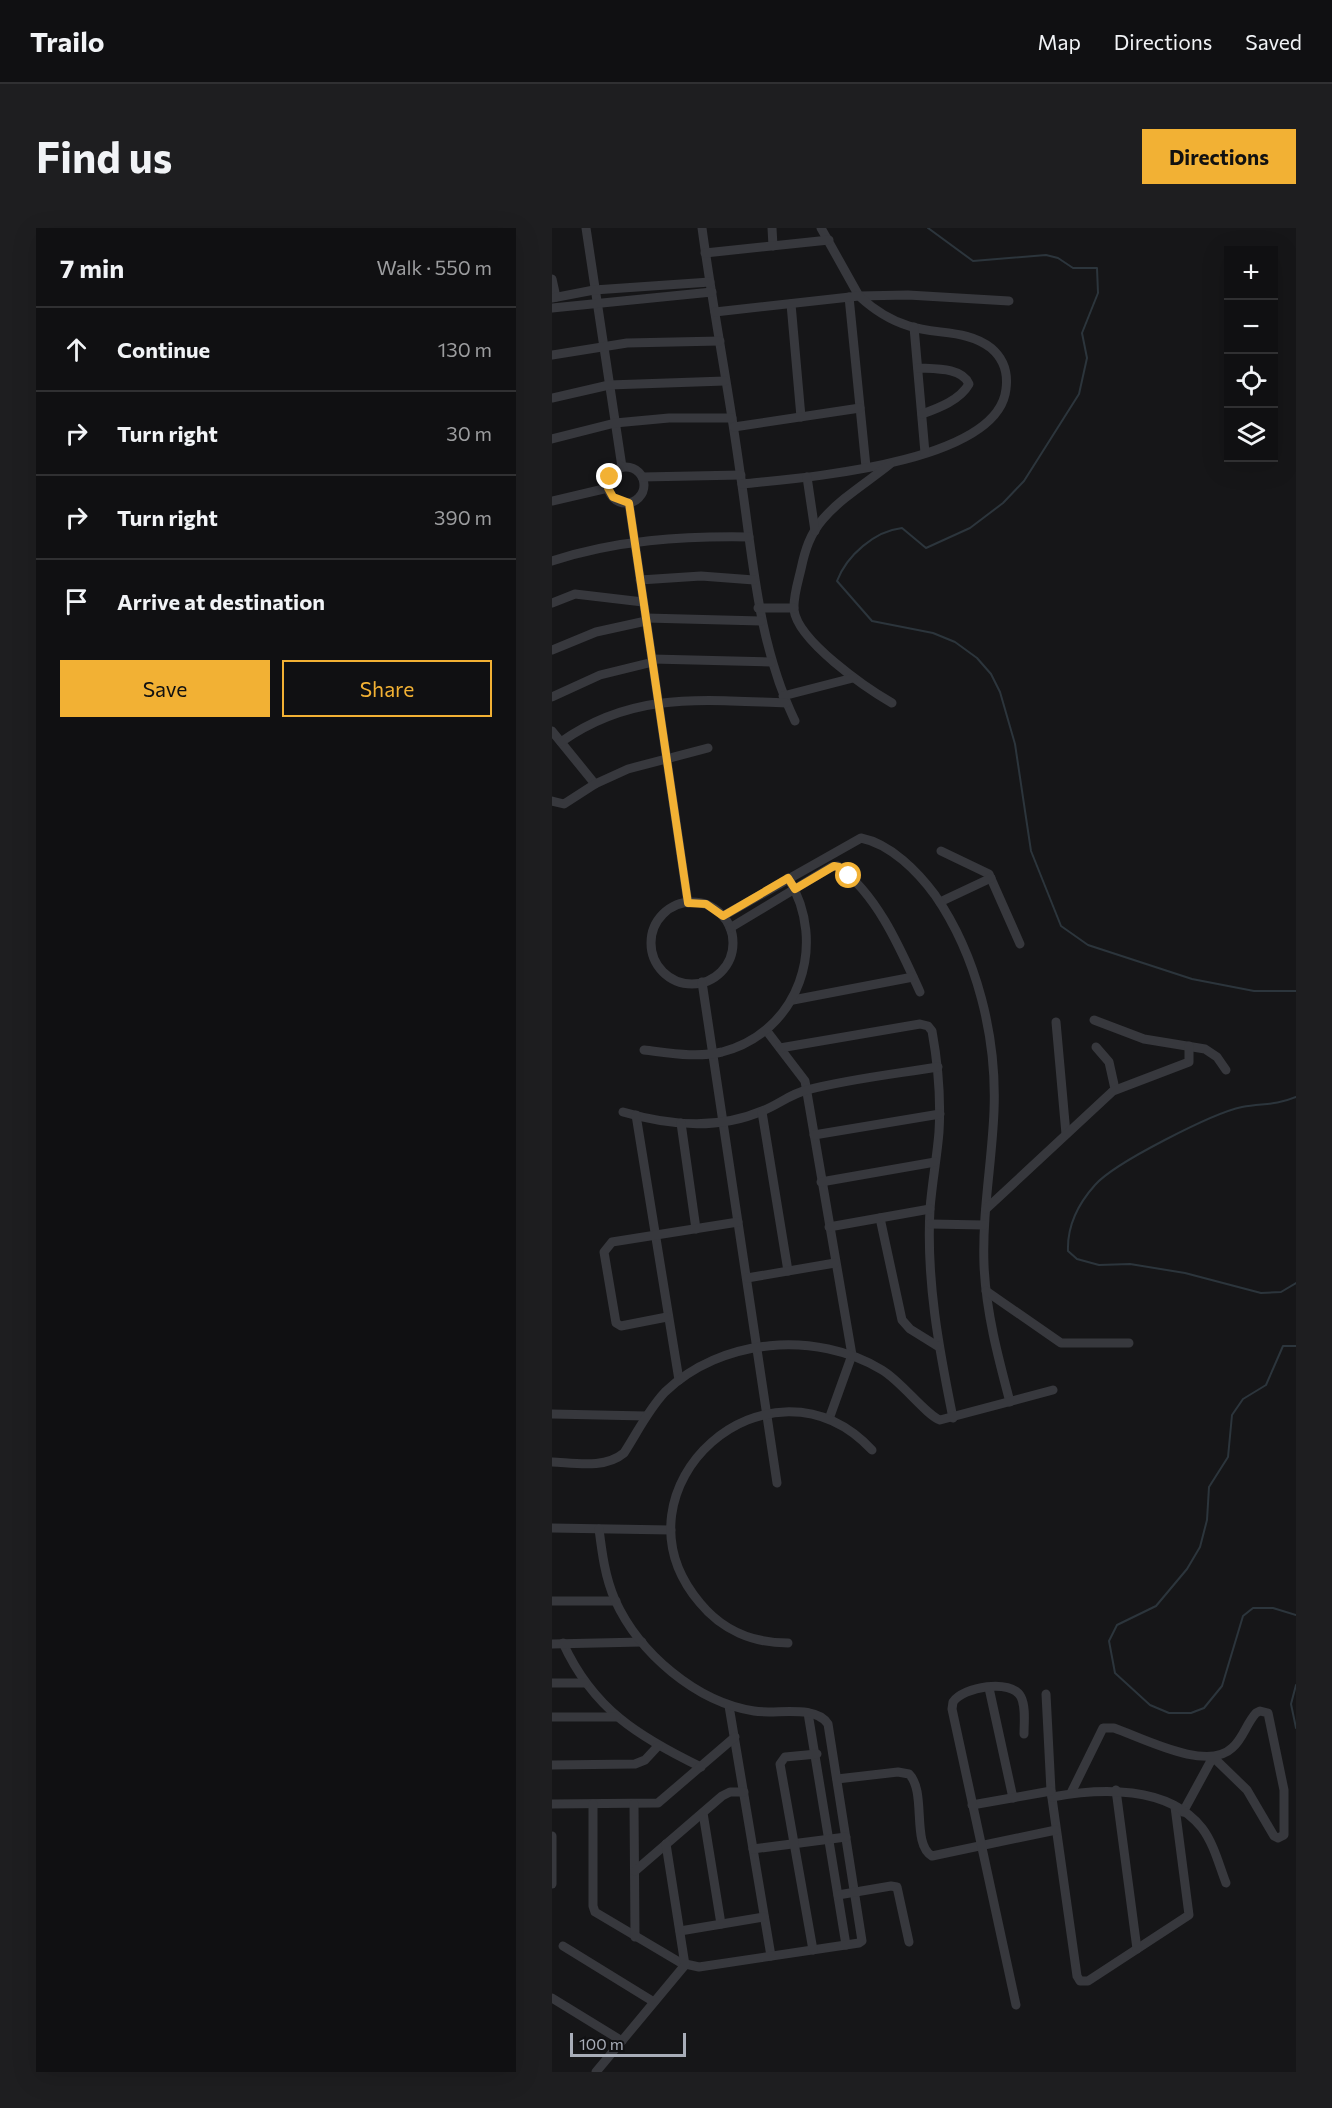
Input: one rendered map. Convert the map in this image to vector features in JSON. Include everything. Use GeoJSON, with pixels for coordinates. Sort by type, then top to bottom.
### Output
{"type":"FeatureCollection","features":[{"type":"Feature","properties":{"kind":"street"},"geometry":{"type":"LineString","coordinates":[[586,228],[622,467]]}},
{"type":"Feature","properties":{"kind":"street"},"geometry":{"type":"LineString","coordinates":[[702,228],[733,422],[758,608],[771,662],[795,721]]}},
{"type":"Feature","properties":{"kind":"street"},"geometry":{"type":"LineString","coordinates":[[771,228],[773,246]]}},
{"type":"Feature","properties":{"kind":"street"},"geometry":{"type":"LineString","coordinates":[[821,228],[829,240],[854,296],[860,408],[866,467]]}},
{"type":"Feature","properties":{"kind":"street"},"geometry":{"type":"LineString","coordinates":[[705,253],[829,240]]}},
{"type":"Feature","properties":{"kind":"street"},"geometry":{"type":"LineString","coordinates":[[552,279],[554,297],[594,291],[711,287]]}},
{"type":"Feature","properties":{"kind":"street"},"geometry":{"type":"LineString","coordinates":[[552,308],[711,287]]}},
{"type":"Feature","properties":{"kind":"street"},"geometry":{"type":"LineString","coordinates":[[715,312],[854,296],[908,295],[1009,301]]}},
{"type":"Feature","properties":{"kind":"street"},"geometry":{"type":"LineString","coordinates":[[642,477],[741,480],[807,477],[892,462],[925,453],[954,443],[988,424],[1005,401],[1007,381],[1004,364],[992,349],[971,338],[914,327],[873,310],[854,296]]}},
{"type":"Feature","properties":{"kind":"street"},"geometry":{"type":"LineString","coordinates":[[791,304],[801,417]]}},
{"type":"Feature","properties":{"kind":"street"},"geometry":{"type":"LineString","coordinates":[[914,327],[925,453]]}},
{"type":"Feature","properties":{"kind":"street"},"geometry":{"type":"LineString","coordinates":[[552,355],[627,343],[720,341]]}},
{"type":"Feature","properties":{"kind":"street"},"geometry":{"type":"LineString","coordinates":[[918,368],[953,371],[967,378],[969,384],[952,400],[922,414]]}},
{"type":"Feature","properties":{"kind":"street"},"geometry":{"type":"LineString","coordinates":[[552,399],[609,385],[726,381]]}},
{"type":"Feature","properties":{"kind":"street"},"geometry":{"type":"LineString","coordinates":[[552,439],[615,423],[669,418],[733,422],[801,417],[860,408]]}},
{"type":"Feature","properties":{"kind":"street"},"geometry":{"type":"LineString","coordinates":[[892,462],[824,518],[815,531],[807,545],[794,608],[804,629],[826,655],[853,678],[892,703]]}},
{"type":"Feature","properties":{"kind":"street"},"geometry":{"type":"LineString","coordinates":[[622,467],[634,468],[642,477],[642,494],[629,503],[617,501],[608,488],[613,473],[622,467]]}},
{"type":"Feature","properties":{"kind":"street"},"geometry":{"type":"LineString","coordinates":[[807,477],[815,531]]}},
{"type":"Feature","properties":{"kind":"street"},"geometry":{"type":"LineString","coordinates":[[552,501],[608,488]]}},
{"type":"Feature","properties":{"kind":"street"},"geometry":{"type":"LineString","coordinates":[[629,503],[688,903]]}},
{"type":"Feature","properties":{"kind":"street"},"geometry":{"type":"LineString","coordinates":[[552,561],[600,548],[634,542],[693,537],[749,537]]}},
{"type":"Feature","properties":{"kind":"street"},"geometry":{"type":"LineString","coordinates":[[640,580],[701,576],[754,580]]}},
{"type":"Feature","properties":{"kind":"street"},"geometry":{"type":"LineString","coordinates":[[552,603],[575,594],[643,602]]}},
{"type":"Feature","properties":{"kind":"street"},"geometry":{"type":"LineString","coordinates":[[758,608],[794,608]]}},
{"type":"Feature","properties":{"kind":"street"},"geometry":{"type":"LineString","coordinates":[[552,650],[596,632],[646,619],[761,621]]}},
{"type":"Feature","properties":{"kind":"street"},"geometry":{"type":"LineString","coordinates":[[552,697],[600,675],[652,660],[771,662]]}},
{"type":"Feature","properties":{"kind":"street"},"geometry":{"type":"LineString","coordinates":[[561,741],[608,716],[658,702],[696,699],[785,700],[853,678]]}},
{"type":"Feature","properties":{"kind":"street"},"geometry":{"type":"LineString","coordinates":[[552,730],[595,784]]}},
{"type":"Feature","properties":{"kind":"street"},"geometry":{"type":"LineString","coordinates":[[552,801],[564,804],[595,784],[628,769],[708,748]]}},
{"type":"Feature","properties":{"kind":"street"},"geometry":{"type":"LineString","coordinates":[[723,916],[861,838],[910,865],[940,902],[973,971],[989,1040],[994,1109],[984,1225],[986,1291],[994,1342],[1010,1402]]}},
{"type":"Feature","properties":{"kind":"street"},"geometry":{"type":"LineString","coordinates":[[941,851],[984,870],[991,878],[1020,944]]}},
{"type":"Feature","properties":{"kind":"street"},"geometry":{"type":"LineString","coordinates":[[730,928],[831,867],[839,867],[884,920],[920,992]]}},
{"type":"Feature","properties":{"kind":"street"},"geometry":{"type":"LineString","coordinates":[[644,1050],[685,1055],[713,1054],[741,1045],[766,1030],[780,1018],[793,1000],[804,972],[808,940],[803,907],[788,878]]}},
{"type":"Feature","properties":{"kind":"street"},"geometry":{"type":"LineString","coordinates":[[940,902],[991,878]]}},
{"type":"Feature","properties":{"kind":"street"},"geometry":{"type":"LineString","coordinates":[[688,903],[706,904],[723,916],[730,928],[733,948],[720,972],[702,982],[681,982],[669,976],[659,966],[652,947],[654,927],[662,915],[672,907],[688,903]]}},
{"type":"Feature","properties":{"kind":"street"},"geometry":{"type":"LineString","coordinates":[[793,1000],[913,977]]}},
{"type":"Feature","properties":{"kind":"street"},"geometry":{"type":"LineString","coordinates":[[702,982],[777,1483]]}},
{"type":"Feature","properties":{"kind":"street"},"geometry":{"type":"LineString","coordinates":[[1094,1020],[1144,1039],[1189,1046],[1209,1052],[1226,1070]]}},
{"type":"Feature","properties":{"kind":"street"},"geometry":{"type":"LineString","coordinates":[[1056,1022],[1066,1134]]}},
{"type":"Feature","properties":{"kind":"street"},"geometry":{"type":"LineString","coordinates":[[780,1048],[923,1024],[932,1031],[938,1067],[940,1114],[930,1209],[932,1293],[939,1347],[953,1418]]}},
{"type":"Feature","properties":{"kind":"street"},"geometry":{"type":"LineString","coordinates":[[766,1030],[802,1076],[806,1090],[852,1354],[829,1419]]}},
{"type":"Feature","properties":{"kind":"street"},"geometry":{"type":"LineString","coordinates":[[986,1209],[1115,1089],[1188,1063],[1191,1059],[1189,1046]]}},
{"type":"Feature","properties":{"kind":"street"},"geometry":{"type":"LineString","coordinates":[[1096,1047],[1109,1062],[1115,1089]]}},
{"type":"Feature","properties":{"kind":"street"},"geometry":{"type":"LineString","coordinates":[[622,1112],[681,1123],[723,1122],[762,1112],[806,1090],[938,1067]]}},
{"type":"Feature","properties":{"kind":"street"},"geometry":{"type":"LineString","coordinates":[[762,1112],[788,1271]]}},
{"type":"Feature","properties":{"kind":"street"},"geometry":{"type":"LineString","coordinates":[[814,1136],[940,1114]]}},
{"type":"Feature","properties":{"kind":"street"},"geometry":{"type":"LineString","coordinates":[[636,1115],[679,1380]]}},
{"type":"Feature","properties":{"kind":"street"},"geometry":{"type":"LineString","coordinates":[[681,1123],[696,1229]]}},
{"type":"Feature","properties":{"kind":"street"},"geometry":{"type":"LineString","coordinates":[[821,1182],[935,1162]]}},
{"type":"Feature","properties":{"kind":"street"},"geometry":{"type":"LineString","coordinates":[[829,1227],[930,1209]]}},
{"type":"Feature","properties":{"kind":"street"},"geometry":{"type":"LineString","coordinates":[[880,1218],[902,1320],[910,1329],[939,1347]]}},
{"type":"Feature","properties":{"kind":"street"},"geometry":{"type":"LineString","coordinates":[[668,1317],[621,1326],[615,1321],[606,1249],[612,1242],[738,1222]]}},
{"type":"Feature","properties":{"kind":"street"},"geometry":{"type":"LineString","coordinates":[[930,1224],[984,1225]]}},
{"type":"Feature","properties":{"kind":"street"},"geometry":{"type":"LineString","coordinates":[[747,1278],[835,1263]]}},
{"type":"Feature","properties":{"kind":"street"},"geometry":{"type":"LineString","coordinates":[[986,1291],[1061,1343],[1129,1343]]}},
{"type":"Feature","properties":{"kind":"street"},"geometry":{"type":"LineString","coordinates":[[552,1462],[603,1463],[612,1460],[624,1453],[646,1416],[679,1380],[709,1362],[757,1347],[797,1345],[852,1354],[894,1378],[933,1417],[944,1420],[1053,1390]]}},
{"type":"Feature","properties":{"kind":"street"},"geometry":{"type":"LineString","coordinates":[[788,1643],[758,1640],[739,1633],[705,1610],[692,1593],[681,1573],[671,1530],[679,1488],[700,1451],[735,1425],[767,1414],[800,1413],[829,1419],[850,1431],[872,1450]]}},
{"type":"Feature","properties":{"kind":"street"},"geometry":{"type":"LineString","coordinates":[[552,1414],[646,1416]]}},
{"type":"Feature","properties":{"kind":"street"},"geometry":{"type":"LineString","coordinates":[[552,1528],[671,1530]]}},
{"type":"Feature","properties":{"kind":"street"},"geometry":{"type":"LineString","coordinates":[[593,1804],[594,1909],[599,1917],[685,1965],[699,1966],[862,1941],[828,1724],[822,1717],[808,1713],[777,1714],[729,1706],[696,1690],[667,1668],[642,1642],[616,1601],[607,1577],[599,1528]]}},
{"type":"Feature","properties":{"kind":"street"},"geometry":{"type":"LineString","coordinates":[[552,1601],[616,1601]]}},
{"type":"Feature","properties":{"kind":"street"},"geometry":{"type":"LineString","coordinates":[[552,1644],[642,1642]]}},
{"type":"Feature","properties":{"kind":"street"},"geometry":{"type":"LineString","coordinates":[[563,1643],[585,1683],[616,1717],[658,1746],[701,1767]]}},
{"type":"Feature","properties":{"kind":"street"},"geometry":{"type":"LineString","coordinates":[[552,1683],[585,1683]]}},
{"type":"Feature","properties":{"kind":"street"},"geometry":{"type":"LineString","coordinates":[[989,1688],[1013,1798]]}},
{"type":"Feature","properties":{"kind":"street"},"geometry":{"type":"LineString","coordinates":[[1016,2005],[952,1705],[961,1694],[989,1688],[1010,1688],[1020,1696],[1023,1705],[1024,1734]]}},
{"type":"Feature","properties":{"kind":"street"},"geometry":{"type":"LineString","coordinates":[[1046,1694],[1051,1794],[1078,1979],[1083,1982],[1088,1981],[1189,1915],[1179,1810],[1213,1757]]}},
{"type":"Feature","properties":{"kind":"street"},"geometry":{"type":"LineString","coordinates":[[729,1706],[771,1956]]}},
{"type":"Feature","properties":{"kind":"street"},"geometry":{"type":"LineString","coordinates":[[1071,1793],[1099,1732],[1106,1727],[1194,1756],[1213,1757],[1233,1747],[1256,1713],[1260,1711],[1268,1713],[1285,1801],[1282,1836],[1274,1836],[1246,1790],[1213,1757]]}},
{"type":"Feature","properties":{"kind":"street"},"geometry":{"type":"LineString","coordinates":[[808,1713],[817,1754],[846,1945]]}},
{"type":"Feature","properties":{"kind":"street"},"geometry":{"type":"LineString","coordinates":[[552,1717],[616,1717]]}},
{"type":"Feature","properties":{"kind":"street"},"geometry":{"type":"LineString","coordinates":[[552,1804],[634,1804],[662,1801],[735,1737]]}},
{"type":"Feature","properties":{"kind":"street"},"geometry":{"type":"LineString","coordinates":[[552,1765],[635,1764],[645,1760],[658,1746]]}},
{"type":"Feature","properties":{"kind":"street"},"geometry":{"type":"LineString","coordinates":[[813,1950],[780,1764],[785,1758],[817,1754]]}},
{"type":"Feature","properties":{"kind":"street"},"geometry":{"type":"LineString","coordinates":[[818,1765],[834,1763]]}},
{"type":"Feature","properties":{"kind":"street"},"geometry":{"type":"LineString","coordinates":[[837,1779],[898,1772],[909,1774],[915,1783],[926,1852],[935,1856],[1056,1830]]}},
{"type":"Feature","properties":{"kind":"street"},"geometry":{"type":"LineString","coordinates":[[972,1805],[1051,1794],[1116,1790],[1141,1795],[1179,1810],[1207,1835],[1226,1883]]}},
{"type":"Feature","properties":{"kind":"street"},"geometry":{"type":"LineString","coordinates":[[1116,1790],[1137,1949]]}},
{"type":"Feature","properties":{"kind":"street"},"geometry":{"type":"LineString","coordinates":[[634,1871],[726,1794],[744,1792]]}},
{"type":"Feature","properties":{"kind":"street"},"geometry":{"type":"LineString","coordinates":[[634,1804],[635,1937]]}},
{"type":"Feature","properties":{"kind":"street"},"geometry":{"type":"LineString","coordinates":[[703,1813],[721,1924]]}},
{"type":"Feature","properties":{"kind":"street"},"geometry":{"type":"LineString","coordinates":[[552,1836],[552,1884]]}},
{"type":"Feature","properties":{"kind":"street"},"geometry":{"type":"LineString","coordinates":[[753,1849],[846,1837]]}},
{"type":"Feature","properties":{"kind":"street"},"geometry":{"type":"LineString","coordinates":[[596,2072],[685,1965],[666,1844]]}},
{"type":"Feature","properties":{"kind":"street"},"geometry":{"type":"LineString","coordinates":[[838,1895],[891,1886],[898,1889],[909,1942]]}},
{"type":"Feature","properties":{"kind":"street"},"geometry":{"type":"LineString","coordinates":[[680,1931],[764,1917]]}},
{"type":"Feature","properties":{"kind":"street"},"geometry":{"type":"LineString","coordinates":[[562,1946],[654,2002]]}},
{"type":"Feature","properties":{"kind":"street"},"geometry":{"type":"LineString","coordinates":[[552,1998],[622,2041]]}},
{"type":"Feature","properties":{"kind":"waterway"},"geometry":{"type":"LineString","coordinates":[[928,228],[973,261],[1046,255],[1058,258],[1073,268],[1097,268],[1098,293],[1082,333],[1087,358],[1079,394],[1024,481],[1003,503],[970,528],[926,548],[902,528],[882,534],[872,539],[855,554],[837,581],[872,621],[933,633],[955,642],[977,658],[991,674],[1000,692],[1015,744],[1031,851],[1061,926],[1088,945],[1192,979],[1254,991],[1296,991]]}},
{"type":"Feature","properties":{"kind":"waterway"},"geometry":{"type":"LineString","coordinates":[[1296,1097],[1281,1102],[1228,1111],[1165,1140],[1122,1164],[1095,1185],[1083,1200],[1075,1215],[1068,1241],[1068,1251],[1077,1259],[1099,1265],[1130,1264],[1185,1273],[1261,1293],[1281,1292],[1296,1283]]}},
{"type":"Feature","properties":{"kind":"waterway"},"geometry":{"type":"LineString","coordinates":[[1296,1346],[1283,1346],[1266,1385],[1243,1399],[1232,1415],[1228,1457],[1209,1487],[1207,1520],[1200,1547],[1187,1569],[1156,1606],[1117,1625],[1109,1641],[1115,1673],[1150,1705],[1169,1713],[1191,1713],[1204,1708],[1222,1686],[1243,1616],[1253,1608],[1273,1608],[1296,1615]]}},
{"type":"Feature","properties":{"kind":"waterway"},"geometry":{"type":"LineString","coordinates":[[1296,1685],[1291,1704],[1296,1728]]}},
{"type":"Feature","properties":{"kind":"route"},"geometry":{"type":"LineString","coordinates":[[610,477],[608,488],[610,493],[617,501],[629,503],[688,903],[706,904],[723,916],[788,878],[795,889],[834,866],[839,867],[849,876]]}}]}
